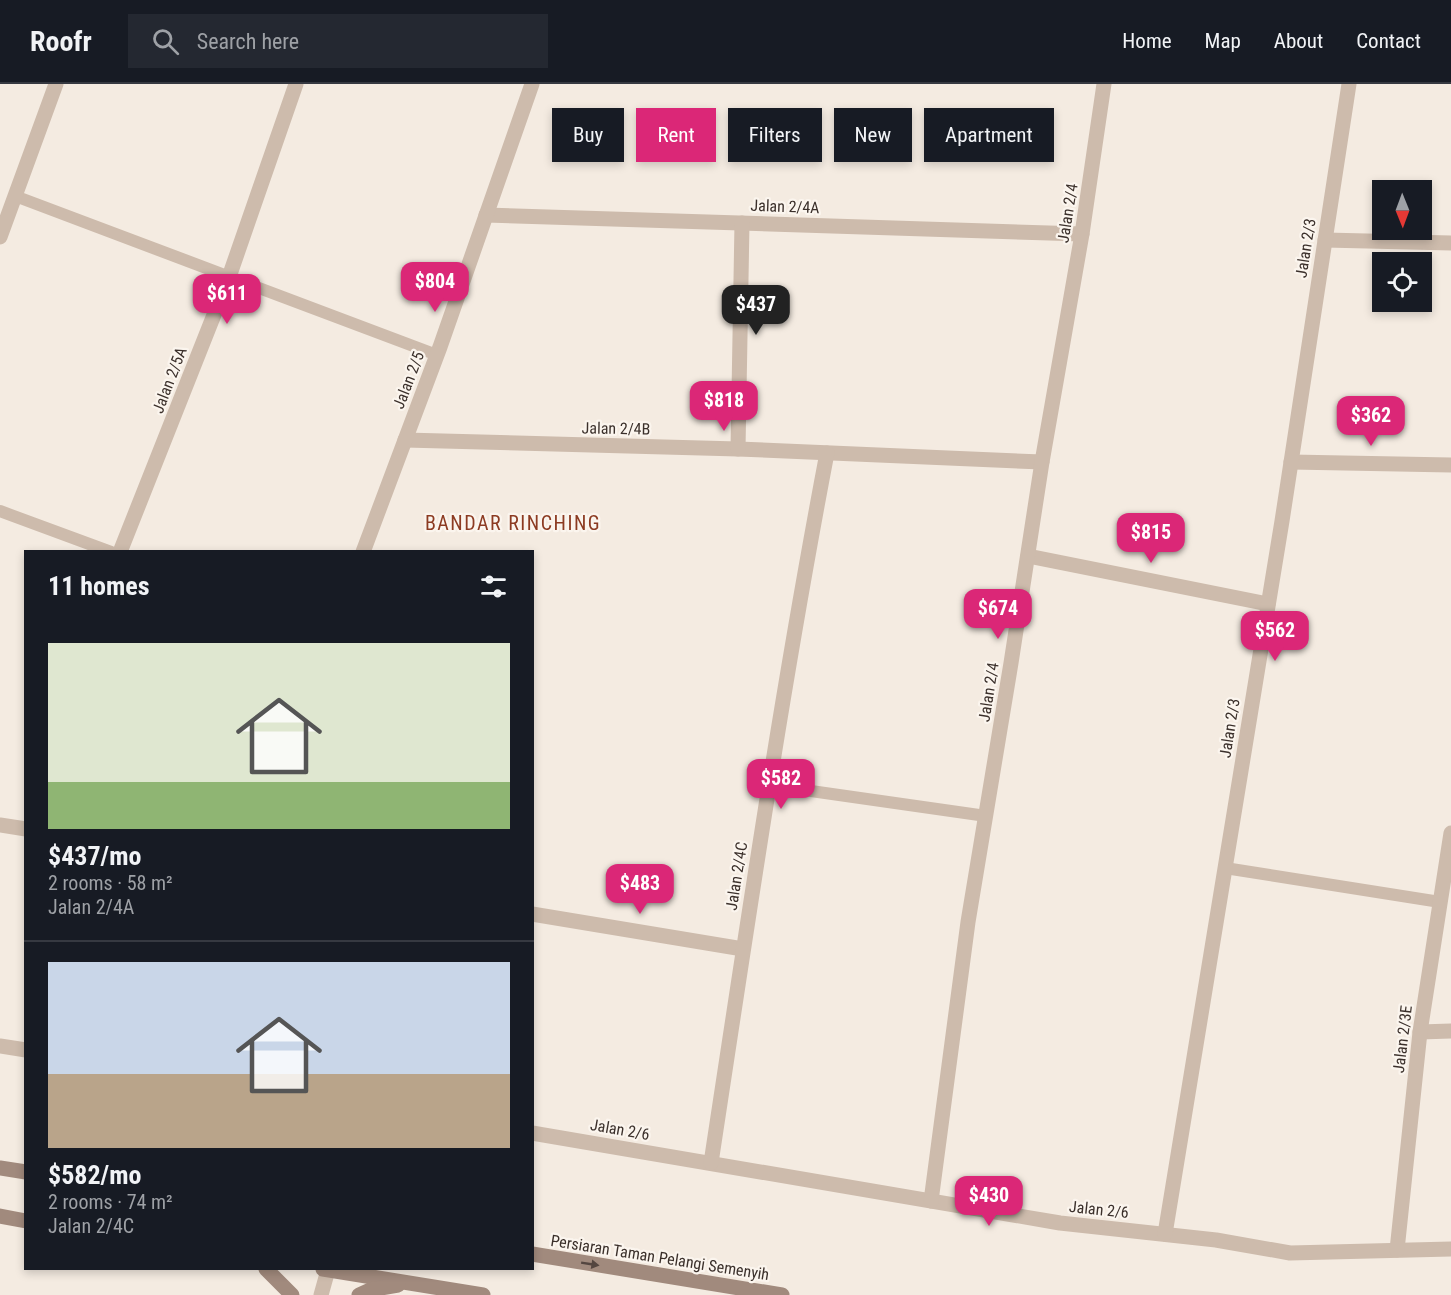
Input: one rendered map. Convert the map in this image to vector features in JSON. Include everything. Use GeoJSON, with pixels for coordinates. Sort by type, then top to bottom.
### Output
{"type":"FeatureCollection","features":[{"type":"Feature","properties":{"kind":"street"},"geometry":{"type":"LineString","coordinates":[[0,237],[56,84]]}},
{"type":"Feature","properties":{"kind":"street","name":"Jalan 2/5A"},"geometry":{"type":"LineString","coordinates":[[121,550],[229,277],[296,84]]}},
{"type":"Feature","properties":{"kind":"street","name":"Jalan 2/5"},"geometry":{"type":"LineString","coordinates":[[364,550],[437,355],[532,84]]}},
{"type":"Feature","properties":{"kind":"street","name":"Jalan 2/4"},"geometry":{"type":"LineString","coordinates":[[931,1201],[968,922],[1042,462],[1082,234],[1104,84]]}},
{"type":"Feature","properties":{"kind":"street","name":"Jalan 2/3"},"geometry":{"type":"LineString","coordinates":[[1165,1234],[1291,462],[1348,84]]}},
{"type":"Feature","properties":{"kind":"street","name":"Jalan 2/4A"},"geometry":{"type":"LineString","coordinates":[[486,215],[1082,234]]}},
{"type":"Feature","properties":{"kind":"street"},"geometry":{"type":"LineString","coordinates":[[738,449],[742,223]]}},
{"type":"Feature","properties":{"kind":"street"},"geometry":{"type":"LineString","coordinates":[[1325,240],[1451,243]]}},
{"type":"Feature","properties":{"kind":"street","name":"Jalan 2/4B"},"geometry":{"type":"LineString","coordinates":[[405,440],[738,449],[1042,462]]}},
{"type":"Feature","properties":{"kind":"street","name":"Jalan 2/4C"},"geometry":{"type":"LineString","coordinates":[[711,1163],[768,786],[803,578],[827,453]]}},
{"type":"Feature","properties":{"kind":"street"},"geometry":{"type":"LineString","coordinates":[[1291,462],[1451,465]]}},
{"type":"Feature","properties":{"kind":"street"},"geometry":{"type":"LineString","coordinates":[[1028,556],[1268,604]]}},
{"type":"Feature","properties":{"kind":"street"},"geometry":{"type":"LineString","coordinates":[[0,825],[24,830]]}},
{"type":"Feature","properties":{"kind":"street","name":"Jalan 2/3E"},"geometry":{"type":"LineString","coordinates":[[1397,1250],[1420,1032],[1451,833]]}},
{"type":"Feature","properties":{"kind":"street"},"geometry":{"type":"LineString","coordinates":[[534,914],[743,949]]}},
{"type":"Feature","properties":{"kind":"street"},"geometry":{"type":"LineString","coordinates":[[1420,1032],[1451,1031]]}},
{"type":"Feature","properties":{"kind":"street"},"geometry":{"type":"LineString","coordinates":[[0,1046],[24,1050]]}},
{"type":"Feature","properties":{"kind":"street","name":"Jalan 2/6"},"geometry":{"type":"LineString","coordinates":[[534,1133],[1060,1223],[1216,1240],[1290,1253],[1451,1249]]}},
{"type":"Feature","properties":{"kind":"street"},"geometry":{"type":"LineString","coordinates":[[0,1168],[24,1172]]}},
{"type":"Feature","properties":{"kind":"street"},"geometry":{"type":"LineString","coordinates":[[0,1216],[24,1221]]}},
{"type":"Feature","properties":{"kind":"street","name":"Persiaran Taman Pelangi Semenyih"},"geometry":{"type":"LineString","coordinates":[[534,1254],[782,1295]]}},
{"type":"Feature","properties":{"kind":"street"},"geometry":{"type":"LineString","coordinates":[[267,1270],[292,1295]]}},
{"type":"Feature","properties":{"kind":"street"},"geometry":{"type":"LineString","coordinates":[[321,1295],[327,1270]]}},
{"type":"Feature","properties":{"kind":"street"},"geometry":{"type":"LineString","coordinates":[[333,1270],[483,1295]]}},
{"type":"Feature","properties":{"kind":"street"},"geometry":{"type":"LineString","coordinates":[[359,1295],[370,1290],[410,1283]]}},
{"type":"Feature","properties":{"kind":"lane"},"geometry":{"type":"LineString","coordinates":[[15,196],[437,355]]}},
{"type":"Feature","properties":{"kind":"lane"},"geometry":{"type":"LineString","coordinates":[[0,511],[106,550]]}},
{"type":"Feature","properties":{"kind":"lane"},"geometry":{"type":"LineString","coordinates":[[768,786],[986,816]]}},
{"type":"Feature","properties":{"kind":"lane"},"geometry":{"type":"LineString","coordinates":[[1225,868],[1440,902]]}},
{"type":"Feature","properties":{"kind":"district","name":"BANDAR RINCHING"},"geometry":{"type":"Point","coordinates":[513,523]}}]}
